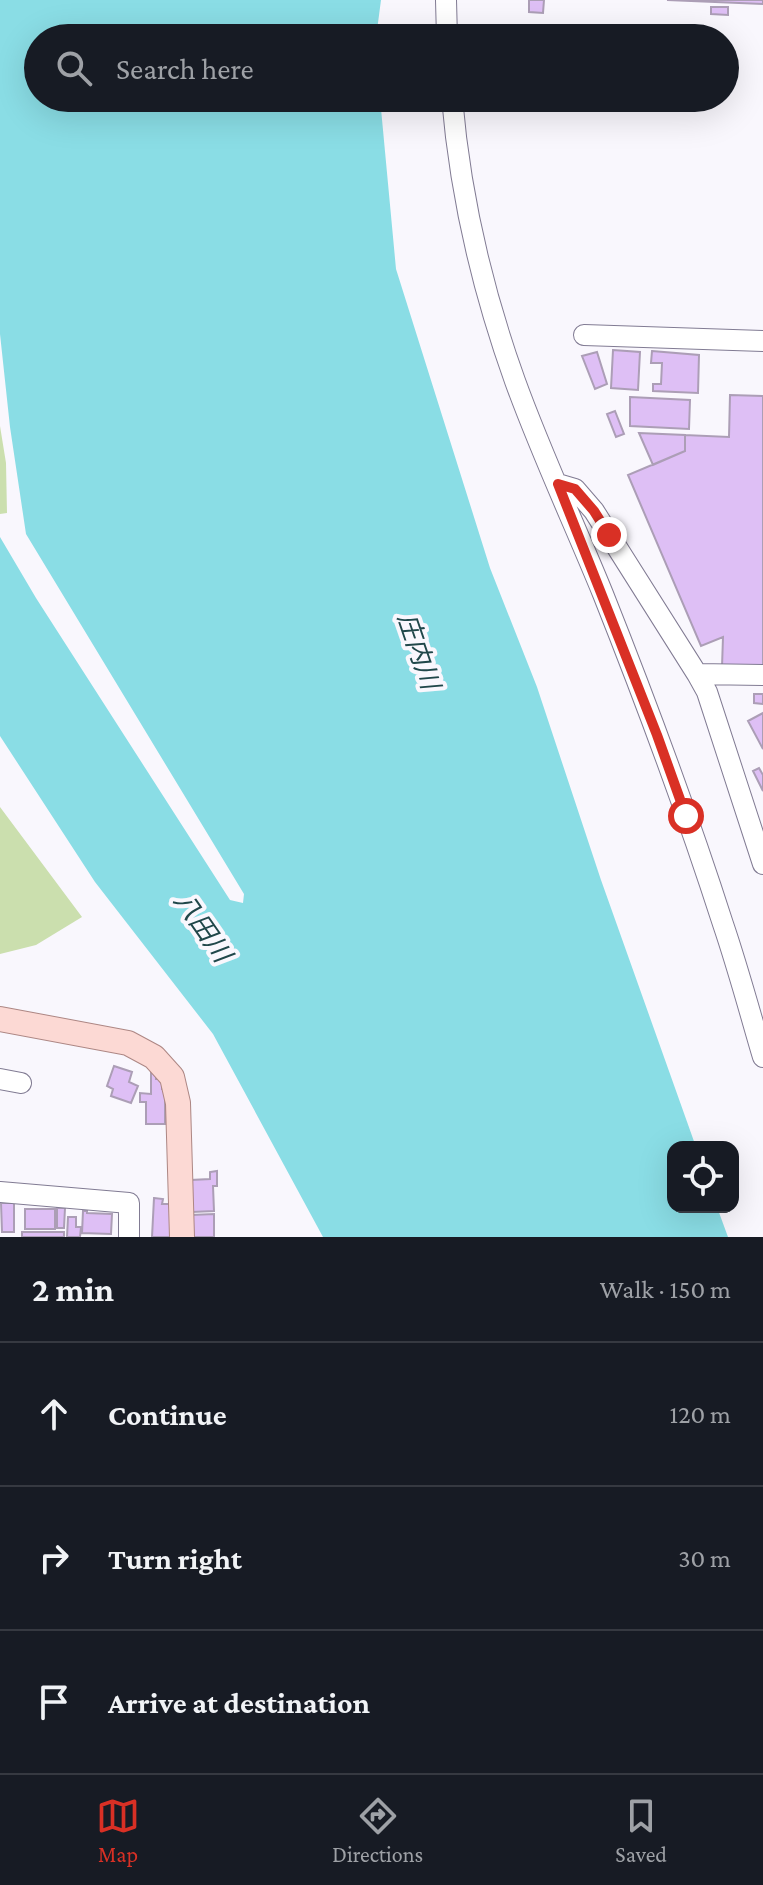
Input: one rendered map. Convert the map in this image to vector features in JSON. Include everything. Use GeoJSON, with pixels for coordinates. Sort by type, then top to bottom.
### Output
{"type":"FeatureCollection","features":[{"type":"Feature","properties":{"kind":"main road"},"geometry":{"type":"LineString","coordinates":[[0,1019],[128,1043],[154,1057],[172,1077],[178,1103],[182,1237]]}},
{"type":"Feature","properties":{"kind":"street"},"geometry":{"type":"LineString","coordinates":[[446,0],[447,24]]}},
{"type":"Feature","properties":{"kind":"street"},"geometry":{"type":"LineString","coordinates":[[454,112],[470,218],[490,299],[515,380],[657,735],[723,924],[763,1057]]}},
{"type":"Feature","properties":{"kind":"street"},"geometry":{"type":"LineString","coordinates":[[584,335],[763,341]]}},
{"type":"Feature","properties":{"kind":"street"},"geometry":{"type":"LineString","coordinates":[[558,484],[575,489],[594,511],[707,692],[763,864]]}},
{"type":"Feature","properties":{"kind":"street"},"geometry":{"type":"LineString","coordinates":[[697,674],[763,675]]}},
{"type":"Feature","properties":{"kind":"street"},"geometry":{"type":"LineString","coordinates":[[0,1079],[21,1083]]}},
{"type":"Feature","properties":{"kind":"street"},"geometry":{"type":"LineString","coordinates":[[0,1192],[129,1203],[129,1237]]}},
{"type":"Feature","properties":{"kind":"green space"},"geometry":{"type":"Polygon","coordinates":[[[0,426],[6,463],[7,513],[0,514],[0,426]]]}},
{"type":"Feature","properties":{"kind":"green space"},"geometry":{"type":"Polygon","coordinates":[[[0,807],[82,917],[36,945],[0,954],[0,807]]]}},
{"type":"Feature","properties":{"kind":"water"},"geometry":{"type":"Polygon","coordinates":[[[0,0],[381,0],[378,24],[24,24],[24,112],[381,112],[396,269],[490,568],[537,687],[601,880],[694,1141],[667,1141],[667,1213],[719,1213],[728,1237],[323,1237],[213,1034],[95,882],[0,736],[0,537],[230,900],[243,903],[244,894],[26,534],[0,334],[0,0]]]}},
{"type":"Feature","properties":{"kind":"building"},"geometry":{"type":"Polygon","coordinates":[[[529,0],[544,0],[543,13],[529,12],[529,0]]]}},
{"type":"Feature","properties":{"kind":"building"},"geometry":{"type":"Polygon","coordinates":[[[667,0],[763,0],[763,4],[667,0]]]}},
{"type":"Feature","properties":{"kind":"building"},"geometry":{"type":"Polygon","coordinates":[[[711,7],[728,7],[728,15],[711,14],[711,7]]]}},
{"type":"Feature","properties":{"kind":"building"},"geometry":{"type":"Polygon","coordinates":[[[613,350],[640,352],[638,390],[611,388],[613,350]]]}},
{"type":"Feature","properties":{"kind":"building"},"geometry":{"type":"Polygon","coordinates":[[[652,351],[699,355],[698,393],[653,391],[653,384],[661,384],[662,363],[651,363],[652,351]]]}},
{"type":"Feature","properties":{"kind":"building"},"geometry":{"type":"Polygon","coordinates":[[[597,352],[607,384],[595,389],[582,356],[597,352]]]}},
{"type":"Feature","properties":{"kind":"building"},"geometry":{"type":"Polygon","coordinates":[[[730,395],[763,396],[763,668],[722,667],[723,637],[701,646],[628,475],[685,451],[685,435],[729,437],[730,395]]]}},
{"type":"Feature","properties":{"kind":"building"},"geometry":{"type":"Polygon","coordinates":[[[630,397],[690,400],[689,429],[630,426],[630,397]]]}},
{"type":"Feature","properties":{"kind":"building"},"geometry":{"type":"Polygon","coordinates":[[[615,411],[624,434],[616,437],[607,414],[615,411]]]}},
{"type":"Feature","properties":{"kind":"building"},"geometry":{"type":"Polygon","coordinates":[[[639,433],[685,435],[685,451],[653,465],[639,433]]]}},
{"type":"Feature","properties":{"kind":"building"},"geometry":{"type":"Polygon","coordinates":[[[754,694],[763,694],[763,704],[754,703],[754,694]]]}},
{"type":"Feature","properties":{"kind":"building"},"geometry":{"type":"Polygon","coordinates":[[[763,713],[763,749],[748,721],[763,713]]]}},
{"type":"Feature","properties":{"kind":"building"},"geometry":{"type":"Polygon","coordinates":[[[759,768],[763,775],[763,791],[753,771],[759,768]]]}},
{"type":"Feature","properties":{"kind":"building"},"geometry":{"type":"Polygon","coordinates":[[[114,1066],[132,1072],[129,1082],[138,1086],[131,1103],[111,1096],[113,1089],[107,1086],[114,1066]]]}},
{"type":"Feature","properties":{"kind":"building"},"geometry":{"type":"Polygon","coordinates":[[[151,1071],[156,1072],[156,1079],[162,1079],[162,1089],[165,1089],[165,1124],[146,1124],[146,1102],[140,1102],[140,1093],[151,1094],[151,1071]]]}},
{"type":"Feature","properties":{"kind":"building"},"geometry":{"type":"Polygon","coordinates":[[[217,1171],[217,1186],[213,1186],[214,1211],[192,1212],[191,1180],[210,1179],[210,1172],[217,1171]]]}},
{"type":"Feature","properties":{"kind":"building"},"geometry":{"type":"Polygon","coordinates":[[[154,1198],[163,1199],[162,1204],[171,1204],[171,1237],[152,1237],[154,1198]]]}},
{"type":"Feature","properties":{"kind":"building"},"geometry":{"type":"Polygon","coordinates":[[[1,1203],[14,1203],[14,1232],[2,1232],[1,1203]]]}},
{"type":"Feature","properties":{"kind":"building"},"geometry":{"type":"Polygon","coordinates":[[[57,1208],[65,1208],[64,1228],[57,1228],[57,1208]]]}},
{"type":"Feature","properties":{"kind":"building"},"geometry":{"type":"Polygon","coordinates":[[[25,1209],[55,1209],[55,1229],[25,1229],[25,1209]]]}},
{"type":"Feature","properties":{"kind":"building"},"geometry":{"type":"Polygon","coordinates":[[[83,1211],[112,1214],[111,1234],[82,1233],[83,1211]]]}},
{"type":"Feature","properties":{"kind":"building"},"geometry":{"type":"Polygon","coordinates":[[[214,1214],[214,1237],[191,1237],[191,1215],[214,1214]]]}},
{"type":"Feature","properties":{"kind":"building"},"geometry":{"type":"Polygon","coordinates":[[[68,1217],[76,1217],[76,1227],[81,1227],[80,1237],[67,1237],[68,1217]]]}},
{"type":"Feature","properties":{"kind":"building"},"geometry":{"type":"Polygon","coordinates":[[[22,1232],[64,1232],[64,1237],[22,1237],[22,1232]]]}},
{"type":"Feature","properties":{"kind":"route"},"geometry":{"type":"LineString","coordinates":[[609,535],[575,489],[558,484],[686,816]]}},
{"type":"Feature","properties":{"kind":"water label","name":"庄内川"},"geometry":{"type":"Point","coordinates":[419,651]}},
{"type":"Feature","properties":{"kind":"water label","name":"八田川"},"geometry":{"type":"Point","coordinates":[203,927]}}]}
